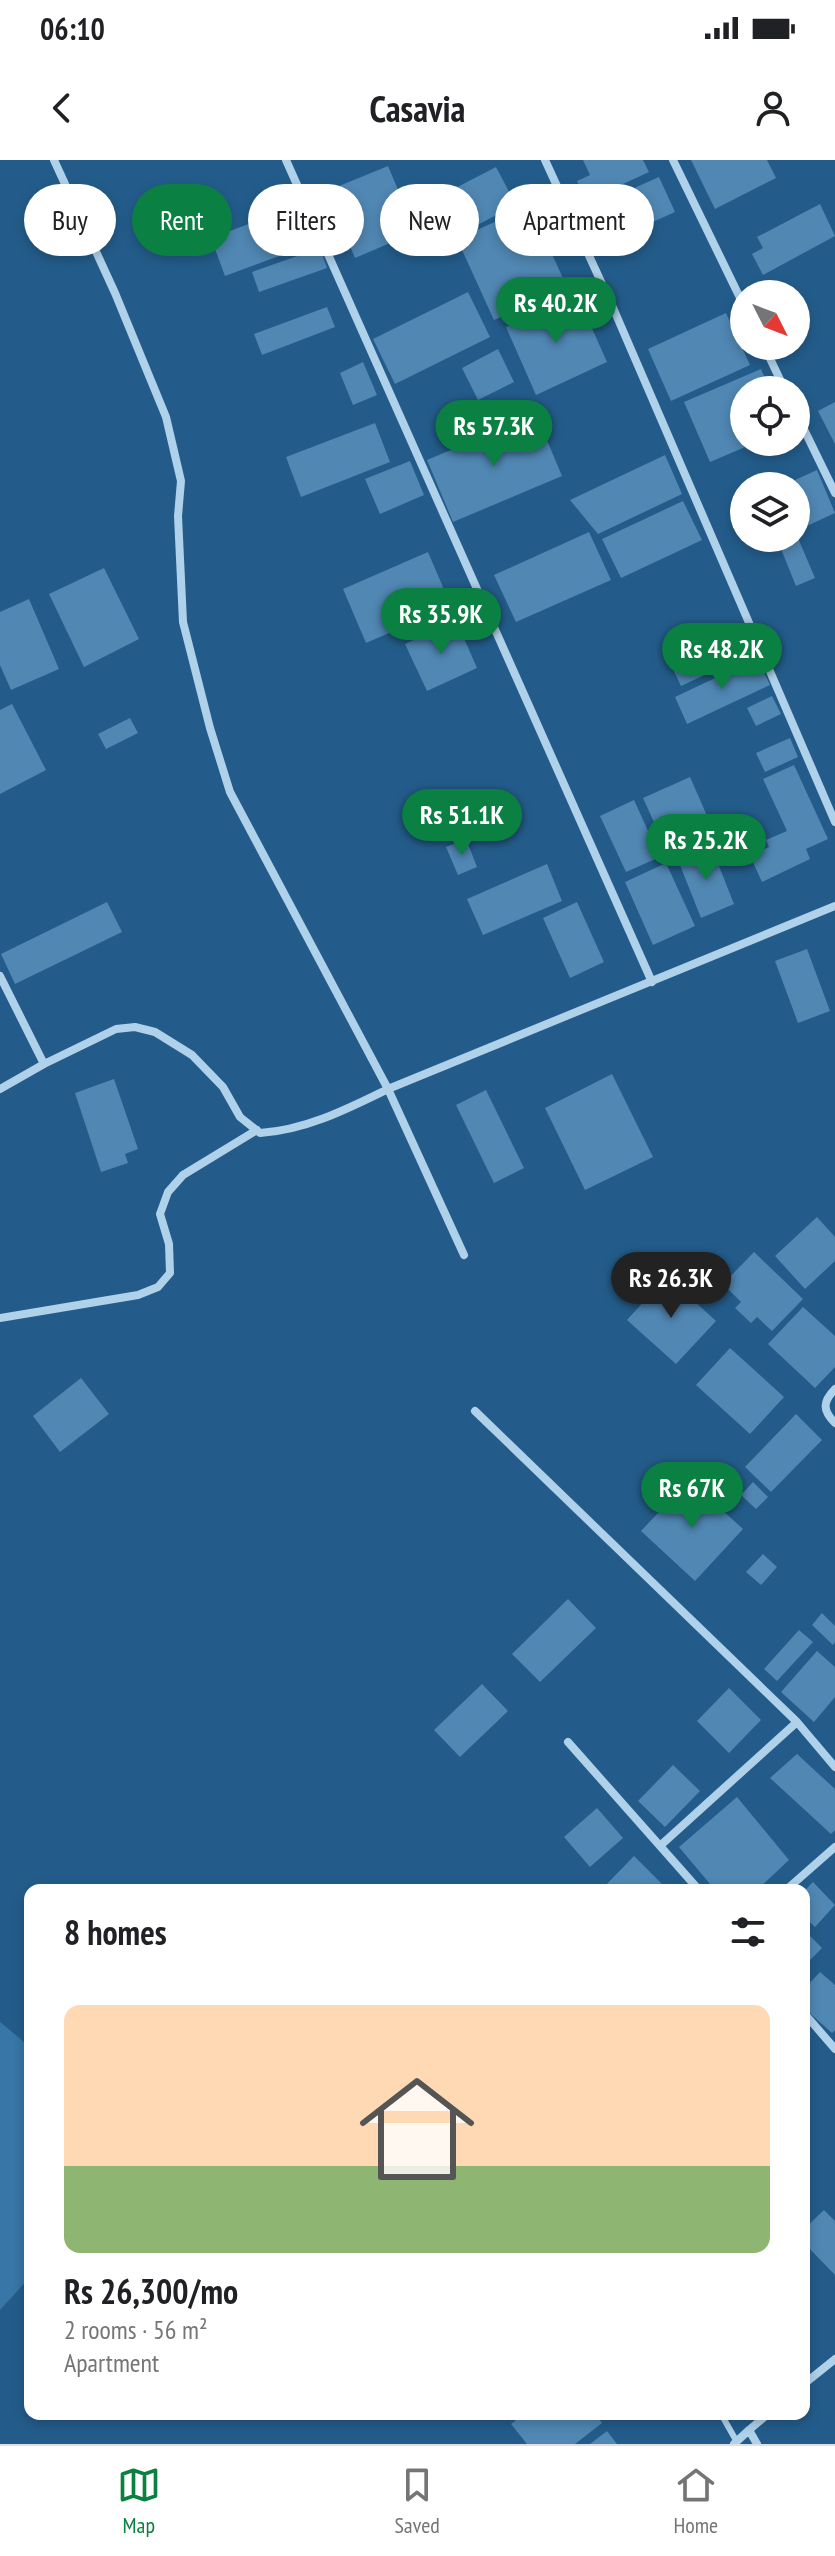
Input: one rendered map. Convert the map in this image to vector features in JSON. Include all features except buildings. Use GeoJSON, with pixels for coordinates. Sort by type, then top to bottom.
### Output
{"type":"FeatureCollection","features":[{"type":"Feature","properties":{"kind":"street"},"geometry":{"type":"LineString","coordinates":[[54,160],[115,293],[166,417],[181,481],[178,516],[183,622],[230,792],[388,1089],[464,1255]]}},
{"type":"Feature","properties":{"kind":"street"},"geometry":{"type":"LineString","coordinates":[[286,160],[652,982]]}},
{"type":"Feature","properties":{"kind":"street"},"geometry":{"type":"LineString","coordinates":[[545,160],[614,310],[835,822]]}},
{"type":"Feature","properties":{"kind":"street"},"geometry":{"type":"LineString","coordinates":[[673,160],[731,280]]}},
{"type":"Feature","properties":{"kind":"street"},"geometry":{"type":"LineString","coordinates":[[810,442],[835,493]]}},
{"type":"Feature","properties":{"kind":"street"},"geometry":{"type":"LineString","coordinates":[[0,1089],[116,1029],[135,1027],[155,1032],[192,1055],[223,1087],[240,1117],[260,1133],[281,1132],[324,1118],[835,906]]}},
{"type":"Feature","properties":{"kind":"street"},"geometry":{"type":"LineString","coordinates":[[0,976],[44,1064]]}},
{"type":"Feature","properties":{"kind":"street"},"geometry":{"type":"LineString","coordinates":[[0,1318],[138,1295],[158,1287],[170,1273],[169,1244],[160,1214],[168,1192],[183,1175],[257,1130]]}},
{"type":"Feature","properties":{"kind":"street"},"geometry":{"type":"LineString","coordinates":[[835,1389],[825,1405],[826,1414],[835,1423]]}},
{"type":"Feature","properties":{"kind":"street"},"geometry":{"type":"LineString","coordinates":[[475,1411],[797,1722],[835,1767]]}},
{"type":"Feature","properties":{"kind":"street"},"geometry":{"type":"LineString","coordinates":[[661,1845],[797,1722]]}},
{"type":"Feature","properties":{"kind":"street"},"geometry":{"type":"LineString","coordinates":[[568,1742],[694,1884]]}},
{"type":"Feature","properties":{"kind":"street"},"geometry":{"type":"LineString","coordinates":[[793,1884],[835,1847]]}},
{"type":"Feature","properties":{"kind":"street"},"geometry":{"type":"LineString","coordinates":[[810,2020],[835,2049]]}},
{"type":"Feature","properties":{"kind":"street"},"geometry":{"type":"LineString","coordinates":[[810,2379],[835,2359]]}},
{"type":"Feature","properties":{"kind":"street"},"geometry":{"type":"LineString","coordinates":[[736,2443],[761,2420]]}},
{"type":"Feature","properties":{"kind":"street"},"geometry":{"type":"LineString","coordinates":[[749,2430],[757,2444]]}},
{"type":"Feature","properties":{"kind":"lane"},"geometry":{"type":"LineString","coordinates":[[724,2420],[736,2443]]}},
{"type":"Feature","properties":{"kind":"shaded area"},"geometry":{"type":"Polygon","coordinates":[[[0,2022],[24,2042],[24,2284],[0,2310],[0,2022]]]}}]}
